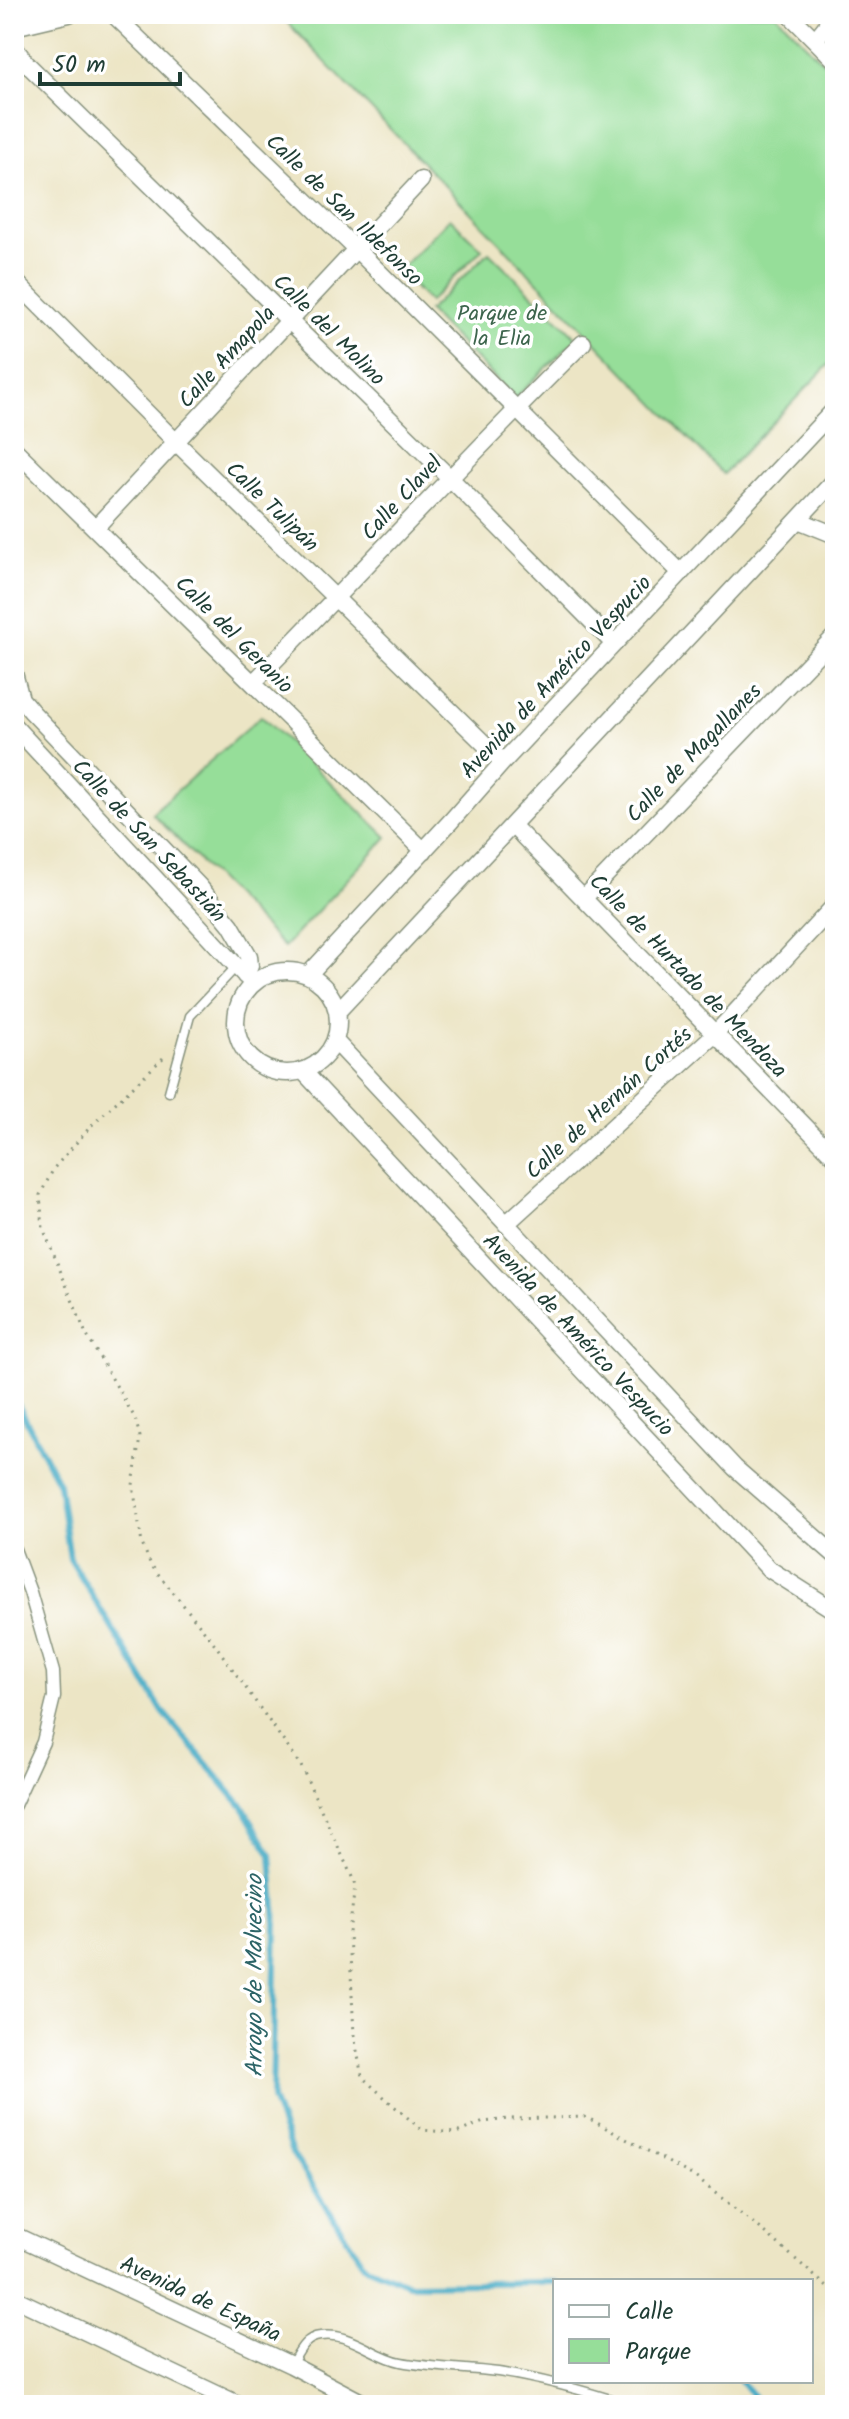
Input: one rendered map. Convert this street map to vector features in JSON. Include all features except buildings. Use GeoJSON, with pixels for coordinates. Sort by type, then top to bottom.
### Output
{"type":"FeatureCollection","features":[{"type":"Feature","properties":{"kind":"street"},"geometry":{"type":"LineString","coordinates":[[14,27],[69,14]]}},
{"type":"Feature","properties":{"kind":"street","name":"Calle de San Ildefonso"},"geometry":{"type":"LineString","coordinates":[[113,14],[356,249],[681,573]]}},
{"type":"Feature","properties":{"kind":"street"},"geometry":{"type":"LineString","coordinates":[[789,14],[835,60]]}},
{"type":"Feature","properties":{"kind":"street"},"geometry":{"type":"LineString","coordinates":[[815,40],[826,26],[829,14]]}},
{"type":"Feature","properties":{"kind":"street","name":"Calle del Molino"},"geometry":{"type":"LineString","coordinates":[[14,48],[614,644]]}},
{"type":"Feature","properties":{"kind":"street","name":"Calle Amapola"},"geometry":{"type":"LineString","coordinates":[[96,527],[421,180]]}},
{"type":"Feature","properties":{"kind":"street","name":"Calle Tulipán"},"geometry":{"type":"LineString","coordinates":[[14,280],[503,762]]}},
{"type":"Feature","properties":{"kind":"street","name":"Calle Clavel"},"geometry":{"type":"LineString","coordinates":[[253,683],[449,477],[583,343]]}},
{"type":"Feature","properties":{"kind":"street","name":"Avenida de Américo Vespucio"},"geometry":{"type":"LineString","coordinates":[[308,975],[503,762],[835,409]]}},
{"type":"Feature","properties":{"kind":"street","name":"Calle del Geranio"},"geometry":{"type":"LineString","coordinates":[[14,449],[424,851]]}},
{"type":"Feature","properties":{"kind":"street"},"geometry":{"type":"LineString","coordinates":[[338,1011],[835,480]]}},
{"type":"Feature","properties":{"kind":"street"},"geometry":{"type":"LineString","coordinates":[[798,520],[835,535]]}},
{"type":"Feature","properties":{"kind":"street","name":"Calle de Magallanes"},"geometry":{"type":"LineString","coordinates":[[584,898],[835,636]]}},
{"type":"Feature","properties":{"kind":"street"},"geometry":{"type":"LineString","coordinates":[[14,673],[21,699],[32,712],[199,886],[231,925],[249,956],[250,966],[245,975],[236,1026],[247,1054],[272,1071],[288,1073],[303,1071],[328,1054],[339,1026],[338,1011],[327,990],[308,975],[294,972],[245,975]]}},
{"type":"Feature","properties":{"kind":"street","name":"Calle de San Sebastián"},"geometry":{"type":"LineString","coordinates":[[14,726],[245,975]]}},
{"type":"Feature","properties":{"kind":"street","name":"Calle de Hurtado de Mendoza"},"geometry":{"type":"LineString","coordinates":[[512,825],[835,1157]]}},
{"type":"Feature","properties":{"kind":"street","name":"Calle de Hernán Cortés"},"geometry":{"type":"LineString","coordinates":[[506,1224],[715,1034],[835,905]]}},
{"type":"Feature","properties":{"kind":"street","name":"Avenida de Américo Vespucio"},"geometry":{"type":"LineString","coordinates":[[335,1041],[735,1468],[835,1555]]}},
{"type":"Feature","properties":{"kind":"street","name":"Avenida de Américo Vespucio"},"geometry":{"type":"LineString","coordinates":[[303,1071],[769,1569],[835,1611]]}},
{"type":"Feature","properties":{"kind":"street"},"geometry":{"type":"LineString","coordinates":[[14,1549],[53,1672],[54,1697],[43,1742],[14,1805]]}},
{"type":"Feature","properties":{"kind":"street","name":"Avenida de España"},"geometry":{"type":"LineString","coordinates":[[14,2235],[291,2365],[367,2405]]}},
{"type":"Feature","properties":{"kind":"street"},"geometry":{"type":"LineString","coordinates":[[14,2298],[240,2405]]}},
{"type":"Feature","properties":{"kind":"lane"},"geometry":{"type":"LineString","coordinates":[[169,1092],[190,1016],[245,975]]}},
{"type":"Feature","properties":{"kind":"lane"},"geometry":{"type":"LineString","coordinates":[[291,2365],[304,2343],[317,2336],[329,2335],[397,2362],[553,2382]]}},
{"type":"Feature","properties":{"kind":"lane"},"geometry":{"type":"LineString","coordinates":[[562,2383],[629,2405]]}},
{"type":"Feature","properties":{"kind":"path"},"geometry":{"type":"LineString","coordinates":[[184,1039],[92,1125],[54,1168],[40,1195],[43,1228],[86,1334],[135,1418],[140,1437],[133,1485],[142,1544],[151,1565],[214,1643],[301,1766],[352,1877],[355,1886],[349,1933],[354,2035],[362,2077],[422,2130],[456,2133],[484,2122],[508,2119],[586,2117],[695,2177],[766,2233],[835,2294]]}},
{"type":"Feature","properties":{"kind":"green space"},"geometry":{"type":"Polygon","coordinates":[[[279,14],[776,14],[835,74],[835,358],[723,474],[279,14]]]}},
{"type":"Feature","properties":{"kind":"green space"},"geometry":{"type":"Polygon","coordinates":[[[450,218],[482,249],[429,302],[398,271],[450,218]]]}},
{"type":"Feature","properties":{"kind":"green space","name":"Parque de la Elia"},"geometry":{"type":"Polygon","coordinates":[[[489,252],[577,338],[515,398],[428,311],[489,252]]]}},
{"type":"Feature","properties":{"kind":"green space"},"geometry":{"type":"Polygon","coordinates":[[[261,716],[387,837],[284,947],[152,813],[261,716]]]}},
{"type":"Feature","properties":{"kind":"waterway","name":"Arroyo de Malvecino"},"geometry":{"type":"LineString","coordinates":[[14,1397],[59,1484],[70,1559],[163,1712],[243,1807],[271,1855],[276,1923],[272,2099],[292,2153],[364,2265],[408,2284],[553,2282]]}},
{"type":"Feature","properties":{"kind":"waterway","name":"Arroyo de Malvecino"},"geometry":{"type":"LineString","coordinates":[[743,2383],[760,2405]]}}]}
